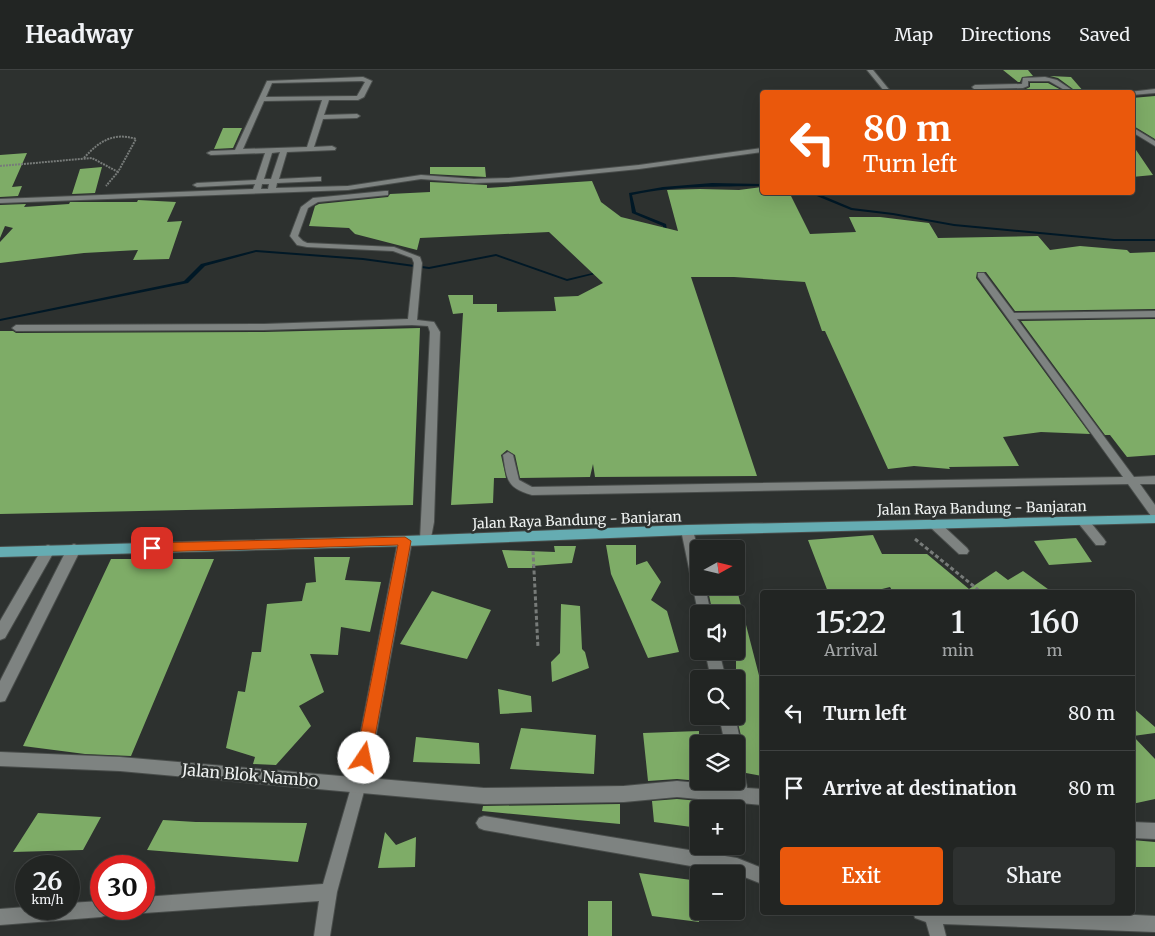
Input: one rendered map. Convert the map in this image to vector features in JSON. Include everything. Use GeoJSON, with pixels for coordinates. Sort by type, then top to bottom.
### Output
{"type":"FeatureCollection","features":[{"type":"Feature","properties":{"kind":"main road","name":"Jalan Raya Bandung - Banjaran"},"geometry":{"type":"LineString","coordinates":[[0,552],[533,537],[687,530],[1155,519]]}},
{"type":"Feature","properties":{"kind":"street"},"geometry":{"type":"LineString","coordinates":[[870,70],[886,90]]}},
{"type":"Feature","properties":{"kind":"street"},"geometry":{"type":"LineString","coordinates":[[1032,70],[1041,79]]}},
{"type":"Feature","properties":{"kind":"street"},"geometry":{"type":"LineString","coordinates":[[978,90],[975,87],[1023,86],[1026,85],[1025,79],[1054,80],[1069,90]]}},
{"type":"Feature","properties":{"kind":"street"},"geometry":{"type":"LineString","coordinates":[[238,152],[269,82],[276,80],[370,81],[361,98],[262,100]]}},
{"type":"Feature","properties":{"kind":"street"},"geometry":{"type":"LineString","coordinates":[[1135,93],[1155,91]]}},
{"type":"Feature","properties":{"kind":"street"},"geometry":{"type":"LineString","coordinates":[[310,149],[326,99]]}},
{"type":"Feature","properties":{"kind":"street"},"geometry":{"type":"LineString","coordinates":[[320,117],[357,116]]}},
{"type":"Feature","properties":{"kind":"street"},"geometry":{"type":"LineString","coordinates":[[1135,131],[1155,144]]}},
{"type":"Feature","properties":{"kind":"street"},"geometry":{"type":"LineString","coordinates":[[211,153],[332,148]]}},
{"type":"Feature","properties":{"kind":"street"},"geometry":{"type":"LineString","coordinates":[[256,191],[269,150]]}},
{"type":"Feature","properties":{"kind":"street"},"geometry":{"type":"LineString","coordinates":[[271,191],[284,150]]}},
{"type":"Feature","properties":{"kind":"street"},"geometry":{"type":"LineString","coordinates":[[0,201],[358,187],[421,177],[474,181],[508,180],[639,167],[760,150]]}},
{"type":"Feature","properties":{"kind":"street"},"geometry":{"type":"LineString","coordinates":[[197,185],[318,179]]}},
{"type":"Feature","properties":{"kind":"street"},"geometry":{"type":"LineString","coordinates":[[687,530],[702,605]]}},
{"type":"Feature","properties":{"kind":"street"},"geometry":{"type":"LineString","coordinates":[[359,784],[405,541]]}},
{"type":"Feature","properties":{"kind":"street"},"geometry":{"type":"LineString","coordinates":[[0,634],[48,550]]}},
{"type":"Feature","properties":{"kind":"street"},"geometry":{"type":"LineString","coordinates":[[0,696],[74,550]]}},
{"type":"Feature","properties":{"kind":"street","name":"Jalan Blok Nambo"},"geometry":{"type":"LineString","coordinates":[[0,759],[120,764],[484,796],[624,794],[678,789],[760,797]]}},
{"type":"Feature","properties":{"kind":"street"},"geometry":{"type":"LineString","coordinates":[[739,790],[740,794]]}},
{"type":"Feature","properties":{"kind":"street"},"geometry":{"type":"LineString","coordinates":[[1135,830],[1155,832]]}},
{"type":"Feature","properties":{"kind":"lane"},"geometry":{"type":"LineString","coordinates":[[385,193],[316,200],[305,207],[294,236],[300,243],[306,245],[401,251],[416,258],[418,263],[412,322]]}},
{"type":"Feature","properties":{"kind":"lane"},"geometry":{"type":"LineString","coordinates":[[981,275],[1155,513]]}},
{"type":"Feature","properties":{"kind":"lane"},"geometry":{"type":"LineString","coordinates":[[1011,316],[1155,314]]}},
{"type":"Feature","properties":{"kind":"lane"},"geometry":{"type":"LineString","coordinates":[[16,328],[264,327],[412,322],[431,324],[435,332],[426,540]]}},
{"type":"Feature","properties":{"kind":"lane"},"geometry":{"type":"LineString","coordinates":[[508,454],[514,483],[520,488],[532,490],[1155,480]]}},
{"type":"Feature","properties":{"kind":"lane"},"geometry":{"type":"LineString","coordinates":[[1083,521],[1096,538]]}},
{"type":"Feature","properties":{"kind":"lane"},"geometry":{"type":"LineString","coordinates":[[934,524],[963,551]]}},
{"type":"Feature","properties":{"kind":"lane"},"geometry":{"type":"LineString","coordinates":[[322,936],[330,892],[359,784]]}},
{"type":"Feature","properties":{"kind":"lane"},"geometry":{"type":"LineString","coordinates":[[484,823],[737,866],[760,875]]}},
{"type":"Feature","properties":{"kind":"lane"},"geometry":{"type":"LineString","coordinates":[[155,904],[330,892]]}},
{"type":"Feature","properties":{"kind":"lane"},"geometry":{"type":"LineString","coordinates":[[0,917],[90,909]]}},
{"type":"Feature","properties":{"kind":"lane"},"geometry":{"type":"LineString","coordinates":[[928,915],[938,936]]}},
{"type":"Feature","properties":{"kind":"lane"},"geometry":{"type":"LineString","coordinates":[[950,915],[1155,924]]}},
{"type":"Feature","properties":{"kind":"path"},"geometry":{"type":"LineString","coordinates":[[84,158],[103,140],[115,137],[136,139],[118,172],[107,182],[100,198]]}},
{"type":"Feature","properties":{"kind":"path"},"geometry":{"type":"LineString","coordinates":[[0,166],[84,158],[99,161],[118,172]]}},
{"type":"Feature","properties":{"kind":"path"},"geometry":{"type":"LineString","coordinates":[[897,525],[978,590]]}},
{"type":"Feature","properties":{"kind":"path"},"geometry":{"type":"LineString","coordinates":[[533,537],[538,648]]}},
{"type":"Feature","properties":{"kind":"building"},"geometry":{"type":"Polygon","coordinates":[[[1003,70],[1028,70],[1033,76],[1022,77],[1020,82],[1018,82],[1003,70]]]}},
{"type":"Feature","properties":{"kind":"building"},"geometry":{"type":"Polygon","coordinates":[[[1050,76],[1071,77],[1082,90],[1074,90],[1058,78],[1050,76]]]}},
{"type":"Feature","properties":{"kind":"building"},"geometry":{"type":"Polygon","coordinates":[[[1030,83],[1048,83],[1061,90],[1026,89],[1030,87],[1030,83]]]}},
{"type":"Feature","properties":{"kind":"building"},"geometry":{"type":"Polygon","coordinates":[[[1155,96],[1155,139],[1135,127],[1135,98],[1155,96]]]}},
{"type":"Feature","properties":{"kind":"building"},"geometry":{"type":"Polygon","coordinates":[[[223,128],[242,128],[233,148],[214,149],[223,128]]]}},
{"type":"Feature","properties":{"kind":"building"},"geometry":{"type":"Polygon","coordinates":[[[1135,148],[1153,175],[1135,177],[1135,148]]]}},
{"type":"Feature","properties":{"kind":"building"},"geometry":{"type":"Polygon","coordinates":[[[27,153],[12,187],[22,186],[18,196],[0,197],[0,155],[27,153]]]}},
{"type":"Feature","properties":{"kind":"building"},"geometry":{"type":"Polygon","coordinates":[[[102,167],[95,193],[72,194],[80,169],[102,167]]]}},
{"type":"Feature","properties":{"kind":"building"},"geometry":{"type":"Polygon","coordinates":[[[430,167],[485,167],[486,177],[430,174],[430,167]]]}},
{"type":"Feature","properties":{"kind":"building"},"geometry":{"type":"Polygon","coordinates":[[[592,181],[601,202],[621,217],[678,231],[667,190],[739,190],[760,187],[760,195],[790,195],[810,234],[856,232],[849,217],[880,217],[929,223],[938,238],[1038,236],[1050,250],[1080,246],[1127,250],[1130,253],[1155,252],[1155,309],[1015,311],[986,272],[977,272],[976,278],[1090,434],[1041,432],[1003,437],[1019,466],[949,467],[950,469],[914,466],[888,469],[825,331],[822,331],[805,282],[734,277],[691,277],[757,476],[595,477],[593,464],[590,477],[520,478],[515,455],[507,450],[501,455],[506,478],[494,478],[493,503],[451,505],[463,313],[453,314],[448,295],[473,295],[473,304],[497,304],[497,312],[556,311],[554,297],[578,296],[603,283],[549,232],[420,238],[417,250],[355,234],[349,228],[309,226],[315,206],[319,204],[388,197],[390,194],[430,192],[430,182],[487,185],[487,188],[592,181]]]}},
{"type":"Feature","properties":{"kind":"building"},"geometry":{"type":"Polygon","coordinates":[[[138,200],[176,202],[167,222],[182,221],[169,259],[133,260],[138,250],[84,253],[0,263],[0,242],[13,228],[5,226],[0,238],[0,205],[26,204],[24,207],[69,204],[70,202],[137,202],[138,200]]]}},
{"type":"Feature","properties":{"kind":"building"},"geometry":{"type":"Polygon","coordinates":[[[1155,319],[1155,455],[1127,457],[1110,435],[1105,435],[1021,321],[1155,319]]]}},
{"type":"Feature","properties":{"kind":"building"},"geometry":{"type":"Polygon","coordinates":[[[420,328],[413,505],[0,514],[0,331],[13,331],[16,333],[264,332],[420,328]]]}},
{"type":"Feature","properties":{"kind":"building"},"geometry":{"type":"Polygon","coordinates":[[[873,535],[882,554],[927,554],[969,589],[996,571],[1008,580],[1023,571],[1049,590],[892,590],[890,587],[878,590],[827,590],[808,540],[873,535]]]}},
{"type":"Feature","properties":{"kind":"building"},"geometry":{"type":"Polygon","coordinates":[[[1076,538],[1092,562],[1049,565],[1034,541],[1076,538]]]}},
{"type":"Feature","properties":{"kind":"building"},"geometry":{"type":"Polygon","coordinates":[[[606,545],[636,545],[636,565],[647,561],[661,582],[651,600],[667,611],[679,652],[648,658],[611,574],[606,545]]]}},
{"type":"Feature","properties":{"kind":"building"},"geometry":{"type":"Polygon","coordinates":[[[554,546],[576,546],[572,563],[532,566],[532,568],[508,568],[502,550],[555,552],[554,546]]]}},
{"type":"Feature","properties":{"kind":"building"},"geometry":{"type":"Polygon","coordinates":[[[314,557],[350,557],[345,580],[381,582],[370,632],[341,627],[338,655],[310,654],[324,692],[299,706],[311,726],[276,765],[253,764],[255,757],[226,748],[238,691],[245,692],[252,652],[261,652],[267,604],[302,601],[306,583],[316,582],[314,557]]]}},
{"type":"Feature","properties":{"kind":"building"},"geometry":{"type":"Polygon","coordinates":[[[111,559],[214,559],[131,756],[85,754],[23,746],[111,559]]]}},
{"type":"Feature","properties":{"kind":"building"},"geometry":{"type":"Polygon","coordinates":[[[432,591],[491,610],[467,659],[400,644],[432,591]]]}},
{"type":"Feature","properties":{"kind":"building"},"geometry":{"type":"Polygon","coordinates":[[[709,595],[738,595],[741,605],[711,605],[709,595]]]}},
{"type":"Feature","properties":{"kind":"building"},"geometry":{"type":"Polygon","coordinates":[[[561,604],[580,606],[582,649],[585,652],[589,668],[552,682],[551,662],[560,653],[561,604]]]}},
{"type":"Feature","properties":{"kind":"building"},"geometry":{"type":"Polygon","coordinates":[[[745,621],[760,679],[760,776],[746,773],[745,735],[741,735],[738,725],[745,725],[745,670],[736,670],[736,660],[745,660],[745,621]]]}},
{"type":"Feature","properties":{"kind":"building"},"geometry":{"type":"Polygon","coordinates":[[[498,689],[531,696],[532,712],[500,714],[498,689]]]}},
{"type":"Feature","properties":{"kind":"building"},"geometry":{"type":"Polygon","coordinates":[[[1135,710],[1155,727],[1155,733],[1135,736],[1135,710]]]}},
{"type":"Feature","properties":{"kind":"building"},"geometry":{"type":"Polygon","coordinates":[[[521,728],[596,735],[594,774],[510,769],[521,728]]]}},
{"type":"Feature","properties":{"kind":"building"},"geometry":{"type":"Polygon","coordinates":[[[699,731],[699,735],[690,735],[690,780],[648,781],[643,733],[699,731]]]}},
{"type":"Feature","properties":{"kind":"building"},"geometry":{"type":"Polygon","coordinates":[[[416,737],[479,743],[480,764],[413,762],[416,737]]]}},
{"type":"Feature","properties":{"kind":"building"},"geometry":{"type":"Polygon","coordinates":[[[1135,738],[1155,759],[1155,799],[1135,803],[1135,738]]]}},
{"type":"Feature","properties":{"kind":"building"},"geometry":{"type":"Polygon","coordinates":[[[690,800],[690,827],[654,822],[652,801],[690,800]]]}},
{"type":"Feature","properties":{"kind":"building"},"geometry":{"type":"Polygon","coordinates":[[[620,804],[620,824],[482,811],[483,806],[620,804]]]}},
{"type":"Feature","properties":{"kind":"building"},"geometry":{"type":"Polygon","coordinates":[[[38,813],[101,817],[83,850],[13,852],[38,813]]]}},
{"type":"Feature","properties":{"kind":"building"},"geometry":{"type":"Polygon","coordinates":[[[163,820],[307,823],[298,862],[147,850],[163,820]]]}},
{"type":"Feature","properties":{"kind":"building"},"geometry":{"type":"Polygon","coordinates":[[[385,832],[396,845],[416,837],[415,867],[378,868],[385,832]]]}},
{"type":"Feature","properties":{"kind":"building"},"geometry":{"type":"Polygon","coordinates":[[[1135,840],[1155,842],[1155,867],[1135,867],[1135,840]]]}},
{"type":"Feature","properties":{"kind":"building"},"geometry":{"type":"Polygon","coordinates":[[[639,873],[690,880],[690,920],[699,920],[699,922],[652,916],[639,873]]]}},
{"type":"Feature","properties":{"kind":"building"},"geometry":{"type":"Polygon","coordinates":[[[588,901],[612,901],[612,936],[588,936],[588,901]]]}},
{"type":"Feature","properties":{"kind":"waterway"},"geometry":{"type":"LineString","coordinates":[[666,236],[665,225],[634,213],[630,194],[679,186],[760,185]]}},
{"type":"Feature","properties":{"kind":"waterway"},"geometry":{"type":"LineString","coordinates":[[816,195],[851,209],[893,214],[954,225],[1114,240],[1155,240]]}},
{"type":"Feature","properties":{"kind":"waterway"},"geometry":{"type":"LineString","coordinates":[[0,320],[186,282],[203,265],[256,251],[363,259],[429,268],[496,255],[567,280],[601,272]]}},
{"type":"Feature","properties":{"kind":"route"},"geometry":{"type":"LineString","coordinates":[[152,548],[405,541],[364,758]]}}]}
